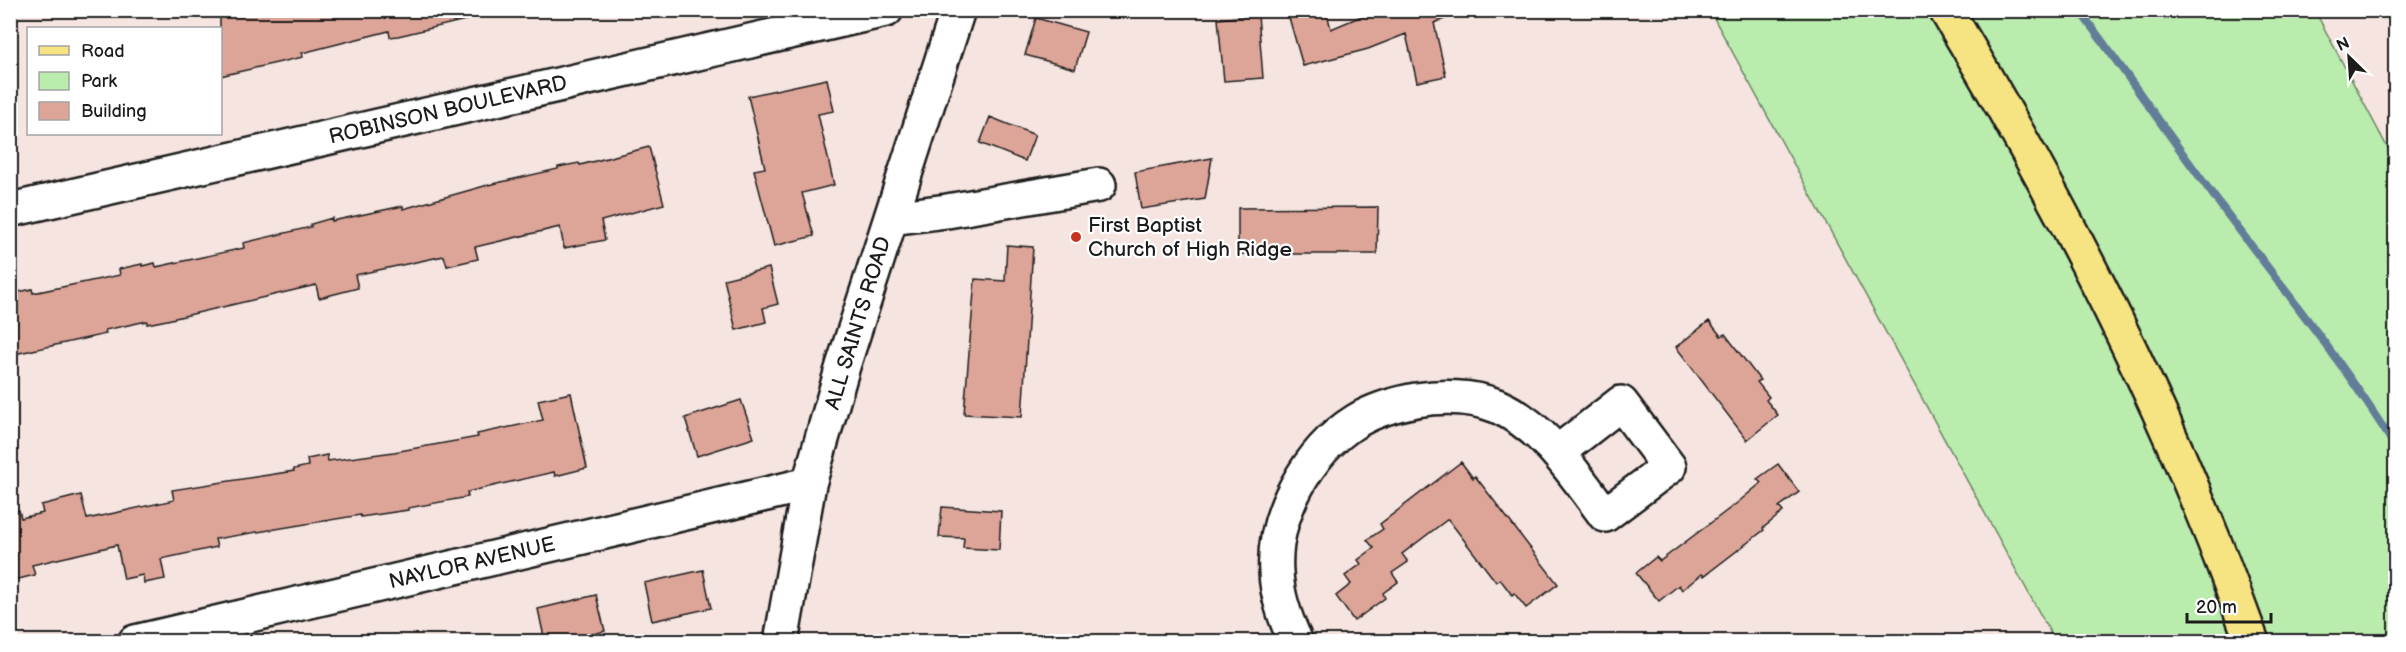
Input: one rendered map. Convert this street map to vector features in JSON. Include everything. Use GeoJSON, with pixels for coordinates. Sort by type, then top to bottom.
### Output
{"type":"FeatureCollection","features":[{"type":"Feature","properties":{"kind":"main road"},"geometry":{"type":"LineString","coordinates":[[1946,10],[2001,102],[2078,245],[2139,369],[2205,518],[2252,642]]}},
{"type":"Feature","properties":{"kind":"street","name":"ROBINSON BOULEVARD"},"geometry":{"type":"LineString","coordinates":[[10,210],[886,10]]}},
{"type":"Feature","properties":{"kind":"street","name":"ALL SAINTS ROAD"},"geometry":{"type":"LineString","coordinates":[[781,642],[809,484],[843,366],[957,10]]}},
{"type":"Feature","properties":{"kind":"street"},"geometry":{"type":"LineString","coordinates":[[891,218],[947,211],[1099,185]]}},
{"type":"Feature","properties":{"kind":"street"},"geometry":{"type":"LineString","coordinates":[[1296,642],[1286,621],[1276,572],[1279,531],[1296,488],[1319,454],[1356,421],[1377,411],[1411,401],[1433,397],[1472,399],[1516,416],[1558,452]]}},
{"type":"Feature","properties":{"kind":"street","name":"NAYLOR AVENUE"},"geometry":{"type":"LineString","coordinates":[[135,642],[809,484]]}},
{"type":"Feature","properties":{"kind":"green space"},"geometry":{"type":"Polygon","coordinates":[[[1710,11],[2315,11],[2395,162],[2395,641],[2049,641],[2051,634],[1710,11]]]}},
{"type":"Feature","properties":{"kind":"building"},"geometry":{"type":"Polygon","coordinates":[[[237,10],[469,10],[470,19],[398,36],[390,37],[389,31],[302,53],[303,57],[222,76],[220,14],[237,10]]]}},
{"type":"Feature","properties":{"kind":"building"},"geometry":{"type":"Polygon","coordinates":[[[1301,10],[1326,10],[1331,29],[1376,10],[1463,12],[1434,23],[1446,76],[1417,82],[1406,34],[1368,49],[1303,66],[1288,14],[1301,10]]]}},
{"type":"Feature","properties":{"kind":"building"},"geometry":{"type":"Polygon","coordinates":[[[1258,15],[1263,78],[1224,81],[1218,19],[1258,15]]]}},
{"type":"Feature","properties":{"kind":"building"},"geometry":{"type":"Polygon","coordinates":[[[1036,18],[1086,32],[1075,69],[1025,55],[1036,18]]]}},
{"type":"Feature","properties":{"kind":"building"},"geometry":{"type":"Polygon","coordinates":[[[827,79],[834,111],[818,114],[834,185],[802,193],[814,236],[774,246],[754,170],[765,168],[748,96],[827,79]]]}},
{"type":"Feature","properties":{"kind":"building"},"geometry":{"type":"Polygon","coordinates":[[[990,117],[1035,135],[1025,161],[980,143],[990,117]]]}},
{"type":"Feature","properties":{"kind":"building"},"geometry":{"type":"Polygon","coordinates":[[[649,147],[664,204],[601,221],[605,240],[564,248],[560,227],[475,247],[478,259],[447,266],[444,256],[355,275],[358,288],[319,298],[316,285],[167,320],[147,324],[147,321],[105,330],[106,334],[10,355],[10,294],[32,289],[33,293],[120,275],[119,269],[142,264],[142,266],[155,263],[156,267],[244,248],[243,243],[311,227],[311,224],[332,218],[332,221],[403,206],[403,209],[488,185],[558,169],[558,167],[579,163],[580,165],[649,147]]]}},
{"type":"Feature","properties":{"kind":"building"},"geometry":{"type":"Polygon","coordinates":[[[1212,158],[1205,199],[1141,209],[1135,172],[1212,158]]]}},
{"type":"Feature","properties":{"kind":"building"},"geometry":{"type":"Polygon","coordinates":[[[1378,207],[1377,254],[1238,254],[1238,208],[1378,207]]]}},
{"type":"Feature","properties":{"kind":"building"},"geometry":{"type":"Polygon","coordinates":[[[1007,245],[1033,247],[1022,417],[964,414],[975,279],[1005,281],[1007,245]]]}},
{"type":"Feature","properties":{"kind":"building"},"geometry":{"type":"Polygon","coordinates":[[[769,268],[778,304],[763,308],[766,322],[736,330],[724,279],[769,268]]]}},
{"type":"Feature","properties":{"kind":"building"},"geometry":{"type":"Polygon","coordinates":[[[1709,321],[1721,336],[1725,334],[1760,380],[1757,382],[1769,397],[1766,400],[1778,415],[1747,440],[1676,347],[1709,321]]]}},
{"type":"Feature","properties":{"kind":"building"},"geometry":{"type":"Polygon","coordinates":[[[571,393],[587,468],[555,476],[554,472],[467,492],[468,497],[408,508],[408,510],[361,517],[360,515],[215,539],[217,547],[161,559],[165,579],[144,583],[143,575],[124,579],[117,545],[32,565],[35,575],[10,581],[10,511],[19,510],[21,518],[43,513],[41,505],[81,495],[87,519],[174,500],[172,490],[294,471],[294,469],[308,466],[307,459],[327,455],[328,461],[478,437],[477,434],[543,420],[538,400],[571,393]]]}},
{"type":"Feature","properties":{"kind":"building"},"geometry":{"type":"Polygon","coordinates":[[[741,400],[754,438],[697,456],[685,418],[741,400]]]}},
{"type":"Feature","properties":{"kind":"building"},"geometry":{"type":"Polygon","coordinates":[[[1461,462],[1473,478],[1475,476],[1558,584],[1526,608],[1500,579],[1496,582],[1448,519],[1402,554],[1408,562],[1392,573],[1398,582],[1383,593],[1385,598],[1354,621],[1336,596],[1351,584],[1345,576],[1361,564],[1358,560],[1374,548],[1367,540],[1383,529],[1380,524],[1461,462]]]}},
{"type":"Feature","properties":{"kind":"building"},"geometry":{"type":"Polygon","coordinates":[[[1778,464],[1799,492],[1779,507],[1783,512],[1763,528],[1764,530],[1704,576],[1702,574],[1682,590],[1679,585],[1659,601],[1636,573],[1656,557],[1660,561],[1737,503],[1761,483],[1757,479],[1778,464]]]}},
{"type":"Feature","properties":{"kind":"building"},"geometry":{"type":"Polygon","coordinates":[[[942,507],[1001,511],[999,550],[963,548],[964,538],[939,537],[942,507]]]}},
{"type":"Feature","properties":{"kind":"building"},"geometry":{"type":"Polygon","coordinates":[[[703,570],[711,608],[652,621],[644,583],[703,570]]]}},
{"type":"Feature","properties":{"kind":"building"},"geometry":{"type":"Polygon","coordinates":[[[596,595],[605,631],[562,642],[545,642],[538,609],[596,595]]]}},
{"type":"Feature","properties":{"kind":"waterway"},"geometry":{"type":"LineString","coordinates":[[2079,10],[2204,183],[2334,355],[2396,448]]}},
{"type":"Feature","properties":{"kind":"place","name":"First Baptist Church of High Ridge"},"geometry":{"type":"Point","coordinates":[1076,237]}}]}
